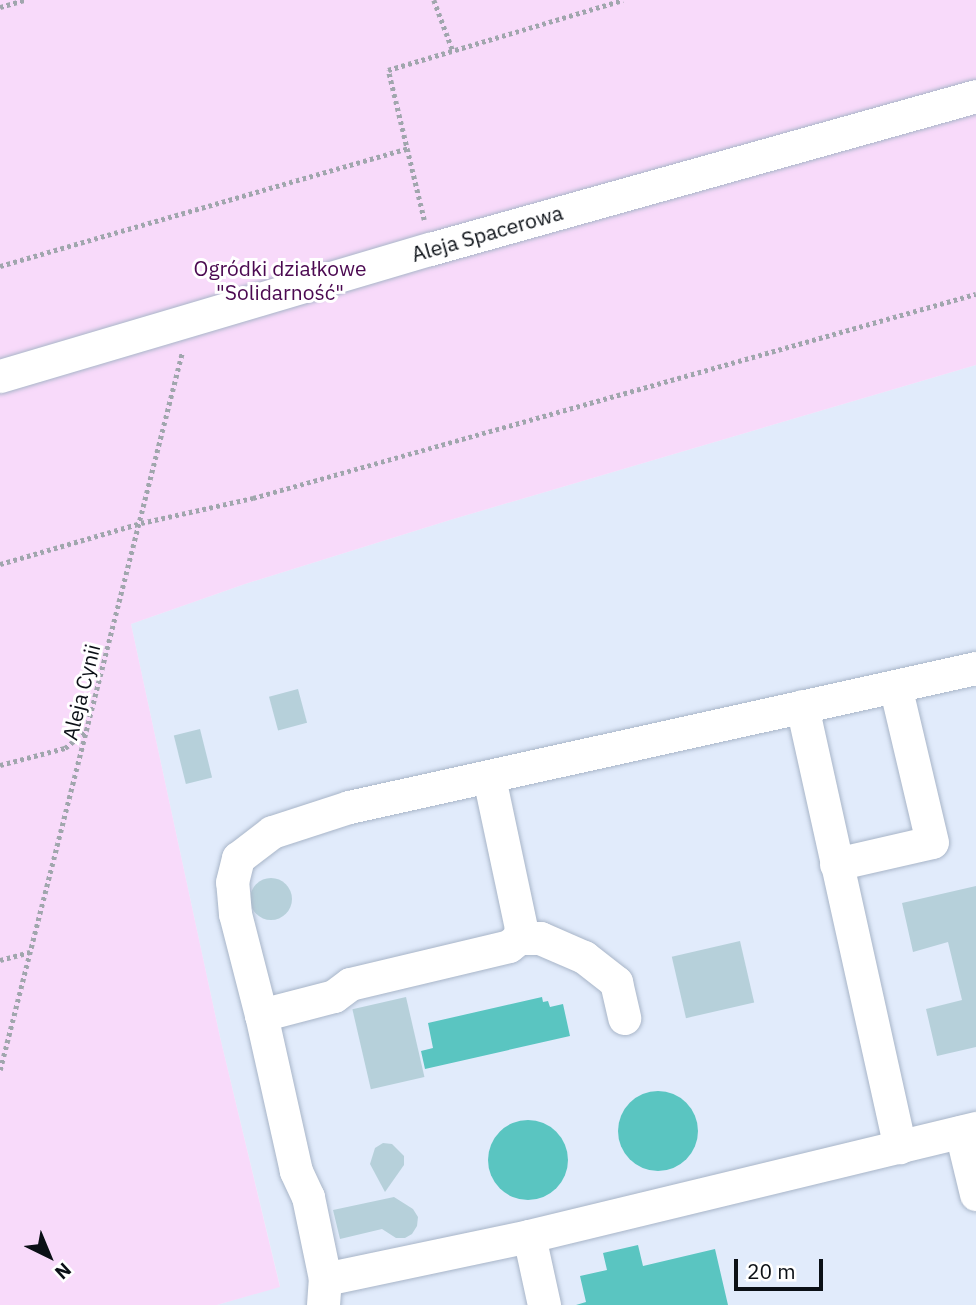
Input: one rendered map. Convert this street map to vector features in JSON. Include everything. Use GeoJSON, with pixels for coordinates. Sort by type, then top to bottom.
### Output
{"type":"FeatureCollection","features":[{"type":"Feature","properties":{"kind":"street","name":"Aleja Spacerowa"},"geometry":{"type":"LineString","coordinates":[[0,376],[430,248],[976,96]]}},
{"type":"Feature","properties":{"kind":"street"},"geometry":{"type":"LineString","coordinates":[[976,668],[349,807],[272,832],[238,858],[232,882],[234,914],[261,1015],[296,1171],[308,1196],[324,1292],[529,1236],[614,1228],[969,1130],[976,1194]]}},
{"type":"Feature","properties":{"kind":"street"},"geometry":{"type":"LineString","coordinates":[[836,864],[932,842],[895,686]]}},
{"type":"Feature","properties":{"kind":"street"},"geometry":{"type":"LineString","coordinates":[[802,706],[900,1147]]}},
{"type":"Feature","properties":{"kind":"street"},"geometry":{"type":"LineString","coordinates":[[261,1015],[334,996],[350,984],[509,946],[519,938],[522,928],[489,777]]}},
{"type":"Feature","properties":{"kind":"street"},"geometry":{"type":"LineString","coordinates":[[519,938],[540,938],[584,957],[616,982],[624,1018]]}},
{"type":"Feature","properties":{"kind":"street"},"geometry":{"type":"LineString","coordinates":[[529,1236],[544,1305]]}},
{"type":"Feature","properties":{"kind":"path"},"geometry":{"type":"LineString","coordinates":[[0,7],[24,0]]}},
{"type":"Feature","properties":{"kind":"path"},"geometry":{"type":"LineString","coordinates":[[434,0],[453,51]]}},
{"type":"Feature","properties":{"kind":"path"},"geometry":{"type":"LineString","coordinates":[[430,248],[388,70],[623,0]]}},
{"type":"Feature","properties":{"kind":"path"},"geometry":{"type":"LineString","coordinates":[[0,266],[408,148]]}},
{"type":"Feature","properties":{"kind":"path"},"geometry":{"type":"LineString","coordinates":[[0,564],[141,523],[253,498],[976,294]]}},
{"type":"Feature","properties":{"kind":"path","name":"Aleja Cynii"},"geometry":{"type":"LineString","coordinates":[[0,1070],[141,523],[190,321]]}},
{"type":"Feature","properties":{"kind":"path"},"geometry":{"type":"LineString","coordinates":[[0,765],[65,748],[88,730]]}},
{"type":"Feature","properties":{"kind":"path"},"geometry":{"type":"LineString","coordinates":[[0,960],[30,951]]}},
{"type":"Feature","properties":{"kind":"shaded area"},"geometry":{"type":"Polygon","coordinates":[[[976,365],[976,1305],[217,1305],[280,1286],[220,1037],[131,624],[245,584],[450,520],[976,365]]]}},
{"type":"Feature","properties":{"kind":"green space","name":"Ogródki działkowe \"Solidarność\""},"geometry":{"type":"Polygon","coordinates":[[[0,0],[976,0],[976,365],[450,520],[245,584],[131,624],[220,1037],[280,1287],[217,1305],[0,1305],[0,0]]]}},
{"type":"Feature","properties":{"kind":"water"},"geometry":{"type":"Polygon","coordinates":[[[542,997],[543,1002],[548,1001],[550,1007],[563,1004],[570,1036],[425,1069],[421,1051],[433,1048],[428,1023],[542,997]]]}},
{"type":"Feature","properties":{"kind":"water"},"geometry":{"type":"Polygon","coordinates":[[[658,1091],[673,1094],[686,1103],[695,1116],[698,1131],[695,1146],[686,1159],[673,1168],[658,1171],[643,1168],[630,1159],[621,1146],[618,1131],[621,1116],[630,1103],[643,1094],[658,1091]]]}},
{"type":"Feature","properties":{"kind":"water"},"geometry":{"type":"Polygon","coordinates":[[[528,1120],[543,1123],[556,1132],[565,1145],[568,1160],[565,1175],[556,1188],[543,1197],[528,1200],[513,1197],[500,1188],[491,1175],[488,1160],[491,1145],[500,1132],[513,1123],[528,1120]]]}},
{"type":"Feature","properties":{"kind":"water"},"geometry":{"type":"Polygon","coordinates":[[[638,1245],[643,1266],[715,1249],[728,1305],[576,1305],[586,1302],[580,1276],[607,1270],[603,1253],[638,1245]]]}},
{"type":"Feature","properties":{"kind":"building"},"geometry":{"type":"Polygon","coordinates":[[[298,689],[307,723],[278,731],[269,697],[298,689]]]}},
{"type":"Feature","properties":{"kind":"building"},"geometry":{"type":"Polygon","coordinates":[[[200,729],[212,778],[186,784],[174,736],[200,729]]]}},
{"type":"Feature","properties":{"kind":"building"},"geometry":{"type":"Polygon","coordinates":[[[271,878],[286,884],[292,899],[286,914],[271,920],[256,914],[250,899],[256,884],[271,878]]]}},
{"type":"Feature","properties":{"kind":"building"},"geometry":{"type":"Polygon","coordinates":[[[976,886],[976,1047],[937,1056],[926,1009],[962,1000],[948,942],[913,952],[902,903],[976,886]]]}},
{"type":"Feature","properties":{"kind":"building"},"geometry":{"type":"Polygon","coordinates":[[[740,941],[754,1002],[686,1018],[672,957],[740,941]]]}},
{"type":"Feature","properties":{"kind":"building"},"geometry":{"type":"Polygon","coordinates":[[[406,997],[424,1077],[371,1089],[352,1009],[406,997]]]}},
{"type":"Feature","properties":{"kind":"building"},"geometry":{"type":"Polygon","coordinates":[[[383,1143],[392,1144],[404,1156],[404,1165],[385,1192],[370,1164],[375,1148],[383,1143]]]}},
{"type":"Feature","properties":{"kind":"building"},"geometry":{"type":"Polygon","coordinates":[[[394,1197],[413,1209],[418,1217],[412,1234],[405,1238],[396,1238],[382,1229],[340,1239],[333,1210],[394,1197]]]}}]}
